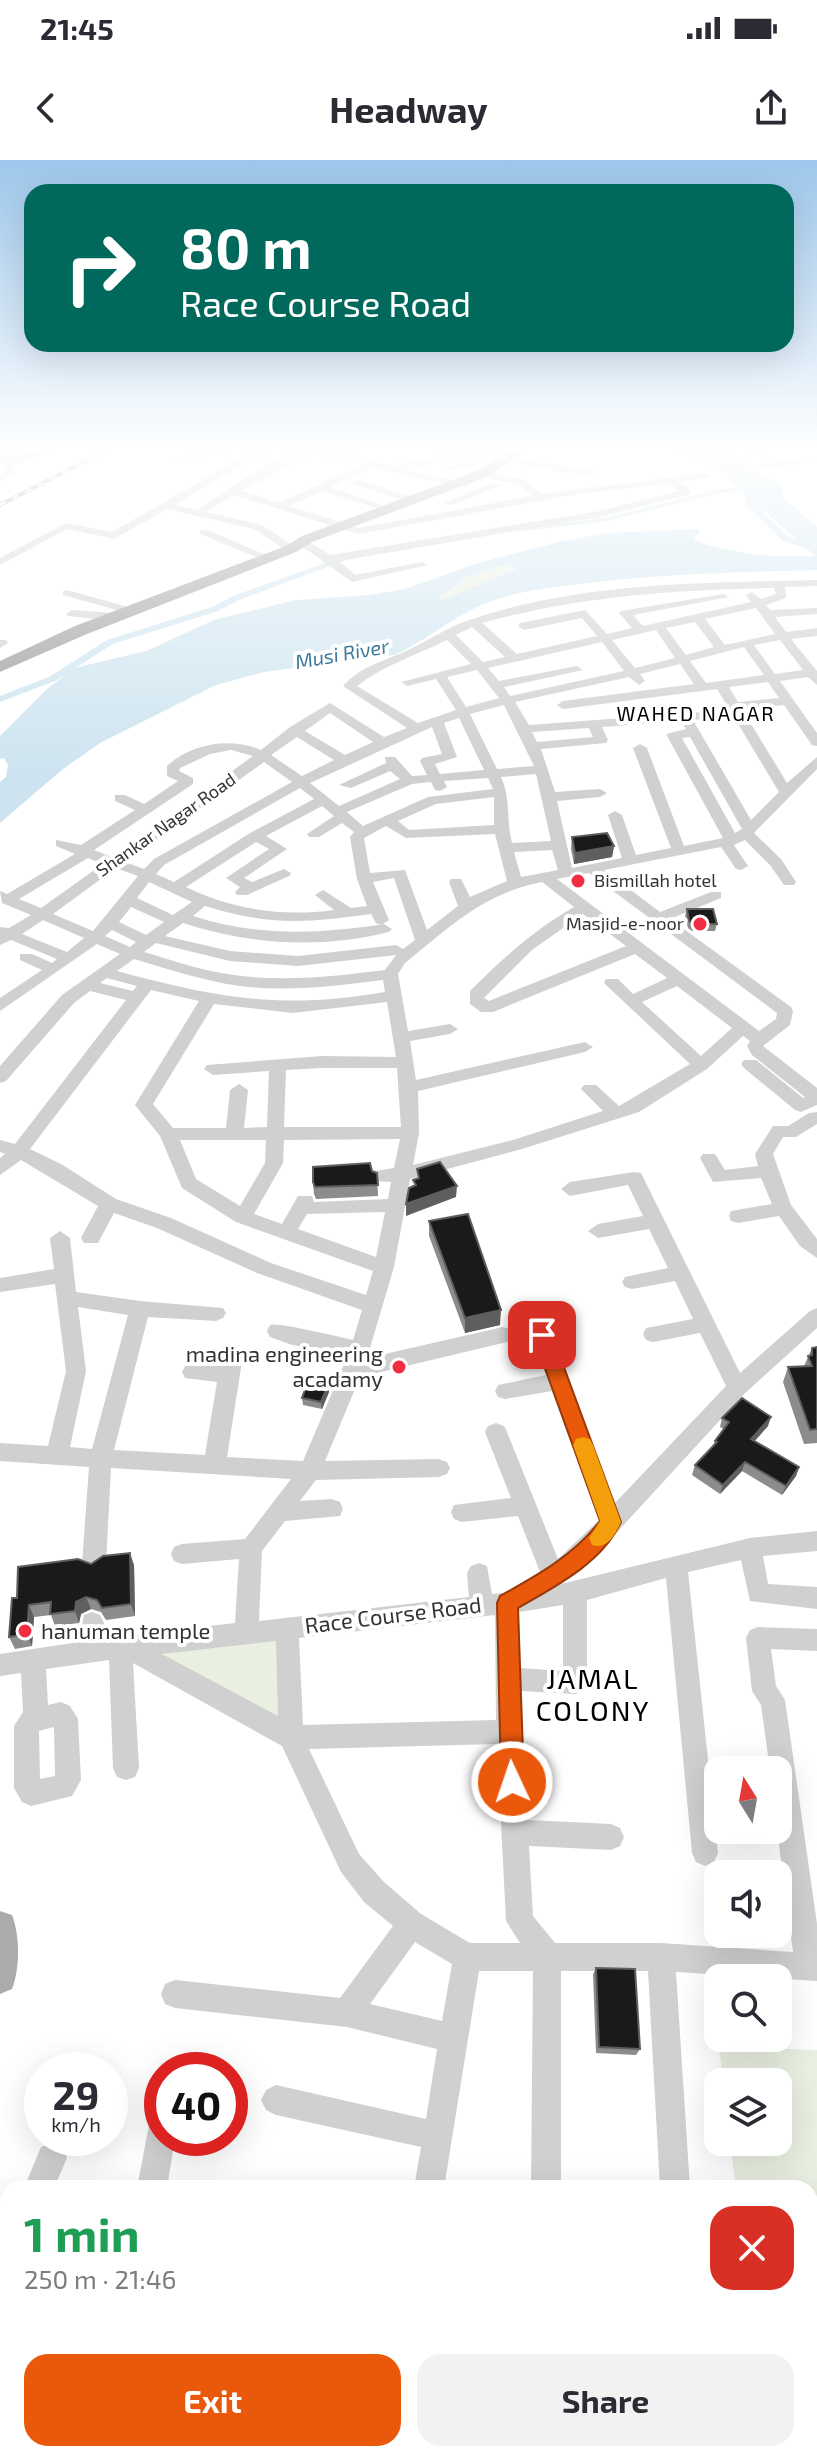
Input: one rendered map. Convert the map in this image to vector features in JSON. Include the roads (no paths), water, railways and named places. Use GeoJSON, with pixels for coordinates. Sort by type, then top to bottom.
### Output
{"type":"FeatureCollection","features":[{"type":"Feature","properties":{"kind":"highway"},"geometry":{"type":"LineString","coordinates":[[0,667],[123,614],[267,558]]}},
{"type":"Feature","properties":{"kind":"main road"},"geometry":{"type":"LineString","coordinates":[[0,1927],[0,1977]]}},
{"type":"Feature","properties":{"kind":"street"},"geometry":{"type":"LineString","coordinates":[[322,557],[334,563],[352,579],[422,565]]}},
{"type":"Feature","properties":{"kind":"street"},"geometry":{"type":"LineString","coordinates":[[334,563],[362,557]]}},
{"type":"Feature","properties":{"kind":"street"},"geometry":{"type":"LineString","coordinates":[[787,794],[721,685],[739,626],[754,598],[780,587],[817,585]]}},
{"type":"Feature","properties":{"kind":"street"},"geometry":{"type":"LineString","coordinates":[[702,586],[739,626],[771,678],[817,742]]}},
{"type":"Feature","properties":{"kind":"street"},"geometry":{"type":"LineString","coordinates":[[407,682],[439,663],[448,634],[473,622],[572,597],[702,586],[811,611],[817,629],[781,635],[698,618],[605,638],[556,637],[524,626]]}},
{"type":"Feature","properties":{"kind":"street"},"geometry":{"type":"LineString","coordinates":[[640,630],[624,614],[710,598],[782,596],[780,587]]}},
{"type":"Feature","properties":{"kind":"street"},"geometry":{"type":"LineString","coordinates":[[626,592],[636,610]]}},
{"type":"Feature","properties":{"kind":"street"},"geometry":{"type":"LineString","coordinates":[[67,593],[123,614]]}},
{"type":"Feature","properties":{"kind":"street"},"geometry":{"type":"LineString","coordinates":[[572,597],[648,694]]}},
{"type":"Feature","properties":{"kind":"street"},"geometry":{"type":"LineString","coordinates":[[754,598],[815,676]]}},
{"type":"Feature","properties":{"kind":"street"},"geometry":{"type":"LineString","coordinates":[[72,614],[123,614]]}},
{"type":"Feature","properties":{"kind":"street"},"geometry":{"type":"LineString","coordinates":[[418,729],[349,686],[375,666],[439,663],[483,666],[514,658],[556,637],[585,614]]}},
{"type":"Feature","properties":{"kind":"street"},"geometry":{"type":"LineString","coordinates":[[495,616],[507,626]]}},
{"type":"Feature","properties":{"kind":"street"},"geometry":{"type":"LineString","coordinates":[[698,618],[727,664]]}},
{"type":"Feature","properties":{"kind":"street"},"geometry":{"type":"LineString","coordinates":[[473,622],[514,658]]}},
{"type":"Feature","properties":{"kind":"street"},"geometry":{"type":"LineString","coordinates":[[659,626],[703,688]]}},
{"type":"Feature","properties":{"kind":"street"},"geometry":{"type":"LineString","coordinates":[[448,634],[483,666],[526,729],[549,797],[557,845],[567,874]]}},
{"type":"Feature","properties":{"kind":"street"},"geometry":{"type":"LineString","coordinates":[[556,637],[597,701]]}},
{"type":"Feature","properties":{"kind":"street"},"geometry":{"type":"LineString","coordinates":[[561,698],[586,683],[683,659],[727,664],[771,678],[815,676]]}},
{"type":"Feature","properties":{"kind":"street"},"geometry":{"type":"LineString","coordinates":[[439,663],[501,792],[501,829],[515,883]]}},
{"type":"Feature","properties":{"kind":"street"},"geometry":{"type":"LineString","coordinates":[[497,685],[577,670]]}},
{"type":"Feature","properties":{"kind":"street"},"geometry":{"type":"LineString","coordinates":[[0,1006],[94,938],[131,901],[145,874],[159,862],[343,759],[463,712],[509,700],[561,698],[597,701],[721,685]]}},
{"type":"Feature","properties":{"kind":"street"},"geometry":{"type":"LineString","coordinates":[[670,691],[693,733],[738,837],[741,866]]}},
{"type":"Feature","properties":{"kind":"street"},"geometry":{"type":"LineString","coordinates":[[526,729],[685,718],[817,693]]}},
{"type":"Feature","properties":{"kind":"street"},"geometry":{"type":"LineString","coordinates":[[561,698],[571,727]]}},
{"type":"Feature","properties":{"kind":"street"},"geometry":{"type":"LineString","coordinates":[[615,698],[626,722]]}},
{"type":"Feature","properties":{"kind":"street","name":"Shankar Nagar Road"},"geometry":{"type":"LineString","coordinates":[[3,934],[40,916],[330,707],[376,745]]}},
{"type":"Feature","properties":{"kind":"street"},"geometry":{"type":"LineString","coordinates":[[437,722],[450,757],[424,757],[445,798]]}},
{"type":"Feature","properties":{"kind":"street"},"geometry":{"type":"LineString","coordinates":[[533,746],[601,740],[594,725]]}},
{"type":"Feature","properties":{"kind":"street"},"geometry":{"type":"LineString","coordinates":[[295,730],[343,759]]}},
{"type":"Feature","properties":{"kind":"street"},"geometry":{"type":"LineString","coordinates":[[693,733],[673,734],[738,837],[776,862],[789,882]]}},
{"type":"Feature","properties":{"kind":"street"},"geometry":{"type":"LineString","coordinates":[[376,745],[409,780]]}},
{"type":"Feature","properties":{"kind":"street"},"geometry":{"type":"LineString","coordinates":[[4,898],[84,852],[188,781],[172,773],[174,766],[186,759],[235,746],[260,756],[301,782],[362,832]]}},
{"type":"Feature","properties":{"kind":"street"},"geometry":{"type":"LineString","coordinates":[[640,748],[679,851]]}},
{"type":"Feature","properties":{"kind":"street"},"geometry":{"type":"LineString","coordinates":[[326,770],[352,788],[405,756]]}},
{"type":"Feature","properties":{"kind":"street"},"geometry":{"type":"LineString","coordinates":[[4,898],[131,953],[220,978],[268,983],[328,982],[395,962],[462,917],[480,897],[515,883],[738,837],[787,794],[817,761]]}},
{"type":"Feature","properties":{"kind":"street"},"geometry":{"type":"LineString","coordinates":[[314,834],[340,815],[409,780],[541,770]]}},
{"type":"Feature","properties":{"kind":"street"},"geometry":{"type":"LineString","coordinates":[[247,1631],[251,1548],[310,1471],[353,1370],[384,1267],[390,1175],[410,1133],[409,1087],[394,996],[395,962],[364,879],[357,837],[433,800],[501,792]]}},
{"type":"Feature","properties":{"kind":"street"},"geometry":{"type":"LineString","coordinates":[[549,797],[600,793]]}},
{"type":"Feature","properties":{"kind":"street"},"geometry":{"type":"LineString","coordinates":[[120,798],[169,822]]}},
{"type":"Feature","properties":{"kind":"street"},"geometry":{"type":"LineString","coordinates":[[175,888],[255,836],[321,801]]}},
{"type":"Feature","properties":{"kind":"street"},"geometry":{"type":"LineString","coordinates":[[615,815],[630,860]]}},
{"type":"Feature","properties":{"kind":"street"},"geometry":{"type":"LineString","coordinates":[[387,820],[406,834],[501,829]]}},
{"type":"Feature","properties":{"kind":"street"},"geometry":{"type":"LineString","coordinates":[[212,832],[238,847]]}},
{"type":"Feature","properties":{"kind":"street"},"geometry":{"type":"LineString","coordinates":[[252,888],[233,878],[280,849],[255,836]]}},
{"type":"Feature","properties":{"kind":"street"},"geometry":{"type":"LineString","coordinates":[[61,843],[145,874],[208,902],[246,914],[301,919],[376,909]]}},
{"type":"Feature","properties":{"kind":"street"},"geometry":{"type":"LineString","coordinates":[[505,848],[557,845]]}},
{"type":"Feature","properties":{"kind":"street"},"geometry":{"type":"LineString","coordinates":[[223,858],[247,869]]}},
{"type":"Feature","properties":{"kind":"street"},"geometry":{"type":"LineString","coordinates":[[591,868],[782,1007],[785,1011],[784,1021],[759,1039],[755,1046],[814,1107]]}},
{"type":"Feature","properties":{"kind":"street"},"geometry":{"type":"LineString","coordinates":[[0,1077],[8,1055],[68,999],[104,972],[178,919],[208,902],[252,888],[284,873]]}},
{"type":"Feature","properties":{"kind":"street"},"geometry":{"type":"LineString","coordinates":[[364,879],[400,873],[423,941]]}},
{"type":"Feature","properties":{"kind":"street"},"geometry":{"type":"LineString","coordinates":[[546,878],[759,1039]]}},
{"type":"Feature","properties":{"kind":"street"},"geometry":{"type":"LineString","coordinates":[[456,882],[462,917]]}},
{"type":"Feature","properties":{"kind":"street"},"geometry":{"type":"LineString","coordinates":[[323,895],[348,913]]}},
{"type":"Feature","properties":{"kind":"street"},"geometry":{"type":"LineString","coordinates":[[660,917],[716,895]]}},
{"type":"Feature","properties":{"kind":"street"},"geometry":{"type":"LineString","coordinates":[[131,901],[178,919],[254,937],[301,940],[384,929]]}},
{"type":"Feature","properties":{"kind":"street"},"geometry":{"type":"LineString","coordinates":[[584,907],[557,921],[502,968],[476,995],[476,1000],[487,1008],[638,947]]}},
{"type":"Feature","properties":{"kind":"street"},"geometry":{"type":"LineString","coordinates":[[298,961],[301,919]]}},
{"type":"Feature","properties":{"kind":"street"},"geometry":{"type":"LineString","coordinates":[[110,923],[151,940],[230,956],[298,961],[395,962]]}},
{"type":"Feature","properties":{"kind":"street"},"geometry":{"type":"LineString","coordinates":[[3,934],[68,958]]}},
{"type":"Feature","properties":{"kind":"street"},"geometry":{"type":"LineString","coordinates":[[26,957],[52,969]]}},
{"type":"Feature","properties":{"kind":"street"},"geometry":{"type":"LineString","coordinates":[[322,959],[328,982]]}},
{"type":"Feature","properties":{"kind":"street"},"geometry":{"type":"LineString","coordinates":[[268,983],[276,960]]}},
{"type":"Feature","properties":{"kind":"street"},"geometry":{"type":"LineString","coordinates":[[104,972],[141,990]]}},
{"type":"Feature","properties":{"kind":"street"},"geometry":{"type":"LineString","coordinates":[[631,1001],[679,979]]}},
{"type":"Feature","properties":{"kind":"street"},"geometry":{"type":"LineString","coordinates":[[612,983],[701,1065]]}},
{"type":"Feature","properties":{"kind":"street"},"geometry":{"type":"LineString","coordinates":[[31,984],[68,999]]}},
{"type":"Feature","properties":{"kind":"street"},"geometry":{"type":"LineString","coordinates":[[86,985],[268,1007],[320,1007],[394,996]]}},
{"type":"Feature","properties":{"kind":"street"},"geometry":{"type":"LineString","coordinates":[[0,1169],[19,1151],[141,990]]}},
{"type":"Feature","properties":{"kind":"street"},"geometry":{"type":"LineString","coordinates":[[209,999],[144,1105],[168,1134],[189,1183],[243,1217],[384,1267]]}},
{"type":"Feature","properties":{"kind":"street"},"geometry":{"type":"LineString","coordinates":[[390,1175],[516,1145],[633,1108],[701,1065],[742,1028]]}},
{"type":"Feature","properties":{"kind":"street"},"geometry":{"type":"LineString","coordinates":[[401,1037],[450,1029]]}},
{"type":"Feature","properties":{"kind":"street"},"geometry":{"type":"LineString","coordinates":[[409,1087],[585,1047]]}},
{"type":"Feature","properties":{"kind":"street"},"geometry":{"type":"LineString","coordinates":[[213,1069],[405,1063]]}},
{"type":"Feature","properties":{"kind":"street"},"geometry":{"type":"LineString","coordinates":[[750,1064],[814,1107]]}},
{"type":"Feature","properties":{"kind":"street"},"geometry":{"type":"LineString","coordinates":[[243,1217],[274,1163],[278,1065]]}},
{"type":"Feature","properties":{"kind":"street"},"geometry":{"type":"LineString","coordinates":[[590,1089],[616,1113]]}},
{"type":"Feature","properties":{"kind":"street"},"geometry":{"type":"LineString","coordinates":[[234,1133],[239,1090]]}},
{"type":"Feature","properties":{"kind":"street"},"geometry":{"type":"LineString","coordinates":[[814,1107],[790,1133],[779,1130],[764,1154],[767,1171],[783,1209],[817,1251]]}},
{"type":"Feature","properties":{"kind":"street"},"geometry":{"type":"LineString","coordinates":[[168,1134],[410,1133]]}},
{"type":"Feature","properties":{"kind":"street"},"geometry":{"type":"LineString","coordinates":[[0,1146],[19,1151],[109,1204],[164,1223],[264,1268],[374,1306]]}},
{"type":"Feature","properties":{"kind":"street"},"geometry":{"type":"LineString","coordinates":[[709,1158],[720,1177],[767,1171]]}},
{"type":"Feature","properties":{"kind":"street"},"geometry":{"type":"LineString","coordinates":[[570,1189],[634,1178],[737,1388]]}},
{"type":"Feature","properties":{"kind":"street"},"geometry":{"type":"LineString","coordinates":[[91,1238],[109,1204]]}},
{"type":"Feature","properties":{"kind":"street"},"geometry":{"type":"LineString","coordinates":[[287,1232],[309,1205],[390,1205]]}},
{"type":"Feature","properties":{"kind":"street"},"geometry":{"type":"LineString","coordinates":[[738,1216],[783,1209]]}},
{"type":"Feature","properties":{"kind":"street"},"geometry":{"type":"LineString","coordinates":[[598,1231],[655,1221]]}},
{"type":"Feature","properties":{"kind":"street"},"geometry":{"type":"LineString","coordinates":[[57,1455],[76,1371],[60,1238]]}},
{"type":"Feature","properties":{"kind":"street"},"geometry":{"type":"LineString","coordinates":[[632,1282],[681,1273]]}},
{"type":"Feature","properties":{"kind":"street"},"geometry":{"type":"LineString","coordinates":[[0,1285],[64,1275]]}},
{"type":"Feature","properties":{"kind":"street"},"geometry":{"type":"LineString","coordinates":[[67,1298],[140,1309],[216,1313]]}},
{"type":"Feature","properties":{"kind":"street"},"geometry":{"type":"LineString","coordinates":[[94,1564],[101,1457],[140,1309]]}},
{"type":"Feature","properties":{"kind":"street","name":"Race Course Road"},"geometry":{"type":"LineString","coordinates":[[0,1665],[247,1631],[507,1603],[553,1577],[593,1546],[611,1522],[737,1388],[816,1317]]}},
{"type":"Feature","properties":{"kind":"street"},"geometry":{"type":"LineString","coordinates":[[653,1334],[705,1324]]}},
{"type":"Feature","properties":{"kind":"street"},"geometry":{"type":"LineString","coordinates":[[277,1331],[292,1337],[361,1349]]}},
{"type":"Feature","properties":{"kind":"street"},"geometry":{"type":"LineString","coordinates":[[353,1370],[503,1335]]}},
{"type":"Feature","properties":{"kind":"street"},"geometry":{"type":"LineString","coordinates":[[542,1335],[611,1522]]}},
{"type":"Feature","properties":{"kind":"street"},"geometry":{"type":"LineString","coordinates":[[192,1372],[231,1365],[215,1464]]}},
{"type":"Feature","properties":{"kind":"street"},"geometry":{"type":"LineString","coordinates":[[505,1391],[559,1381]]}},
{"type":"Feature","properties":{"kind":"street"},"geometry":{"type":"LineString","coordinates":[[496,1432],[553,1577]]}},
{"type":"Feature","properties":{"kind":"street"},"geometry":{"type":"LineString","coordinates":[[0,1452],[310,1471],[439,1468]]}},
{"type":"Feature","properties":{"kind":"street"},"geometry":{"type":"LineString","coordinates":[[462,1512],[526,1506]]}},
{"type":"Feature","properties":{"kind":"street"},"geometry":{"type":"LineString","coordinates":[[280,1512],[332,1509]]}},
{"type":"Feature","properties":{"kind":"street"},"geometry":{"type":"LineString","coordinates":[[546,2180],[547,1955],[520,1921],[509,1732],[507,1603],[575,1592],[676,1564],[750,1548],[817,1541]]}},
{"type":"Feature","properties":{"kind":"street"},"geometry":{"type":"LineString","coordinates":[[182,1554],[251,1548]]}},
{"type":"Feature","properties":{"kind":"street"},"geometry":{"type":"LineString","coordinates":[[750,1548],[758,1594],[817,1598]]}},
{"type":"Feature","properties":{"kind":"street"},"geometry":{"type":"LineString","coordinates":[[676,1564],[705,1853]]}},
{"type":"Feature","properties":{"kind":"street"},"geometry":{"type":"LineString","coordinates":[[479,1573],[481,1605]]}},
{"type":"Feature","properties":{"kind":"street"},"geometry":{"type":"LineString","coordinates":[[509,1679],[575,1683],[575,1592]]}},
{"type":"Feature","properties":{"kind":"street"},"geometry":{"type":"LineString","coordinates":[[91,1651],[92,1623]]}},
{"type":"Feature","properties":{"kind":"street"},"geometry":{"type":"LineString","coordinates":[[287,1627],[291,1737],[350,1863],[374,1892],[411,1924],[467,1957],[661,1957],[813,1966],[773,1700],[764,1691],[758,1638],[817,1640]]}},
{"type":"Feature","properties":{"kind":"street"},"geometry":{"type":"LineString","coordinates":[[126,1768],[124,1647],[291,1737],[509,1732]]}},
{"type":"Feature","properties":{"kind":"street"},"geometry":{"type":"LineString","coordinates":[[33,1660],[36,1719]]}},
{"type":"Feature","properties":{"kind":"street"},"geometry":{"type":"LineString","coordinates":[[515,1832],[611,1837]]}},
{"type":"Feature","properties":{"kind":"street"},"geometry":{"type":"LineString","coordinates":[[347,2013],[411,1924]]}},
{"type":"Feature","properties":{"kind":"street"},"geometry":{"type":"LineString","coordinates":[[430,2180],[467,1957]]}},
{"type":"Feature","properties":{"kind":"street"},"geometry":{"type":"LineString","coordinates":[[661,1957],[675,2180]]}},
{"type":"Feature","properties":{"kind":"street"},"geometry":{"type":"LineString","coordinates":[[175,1994],[347,2013],[452,2038]]}},
{"type":"Feature","properties":{"kind":"street"},"geometry":{"type":"LineString","coordinates":[[276,2100],[437,2136]]}},
{"type":"Feature","properties":{"kind":"street"},"geometry":{"type":"LineString","coordinates":[[153,2180],[157,2156]]}},
{"type":"Feature","properties":{"kind":"street"},"geometry":{"type":"LineString","coordinates":[[42,2180],[52,2158]]}},
{"type":"Feature","properties":{"kind":"water","name":"Musi River"},"geometry":{"type":"Polygon","coordinates":[[[500,557],[817,557],[817,570],[638,578],[522,593],[476,607],[394,655],[264,672],[216,685],[100,743],[63,769],[0,823],[0,782],[6,777],[8,765],[4,758],[0,759],[0,736],[47,689],[74,668],[146,651],[214,620],[296,600],[370,595],[405,589],[500,557]],[[509,564],[465,578],[438,598],[443,600],[516,569],[509,564]]]}},
{"type":"Feature","properties":{"kind":"waterway"},"geometry":{"type":"LineString","coordinates":[[0,699],[52,679],[110,642],[215,609],[236,598],[342,560]]}},
{"type":"Feature","properties":{"kind":"place","name":"Bismillah hotel"},"geometry":{"type":"Point","coordinates":[578,881]}},
{"type":"Feature","properties":{"kind":"place","name":"Masjid-e-noor"},"geometry":{"type":"Point","coordinates":[700,924]}},
{"type":"Feature","properties":{"kind":"place","name":"madina engineering acadamy"},"geometry":{"type":"Point","coordinates":[399,1367]}},
{"type":"Feature","properties":{"kind":"place","name":"hanuman temple"},"geometry":{"type":"Point","coordinates":[25,1631]}},
{"type":"Feature","properties":{"kind":"district","name":"WAHED NAGAR"},"geometry":{"type":"Point","coordinates":[696,714]}},
{"type":"Feature","properties":{"kind":"district","name":"JAMAL COLONY"},"geometry":{"type":"Point","coordinates":[593,1695]}}]}
